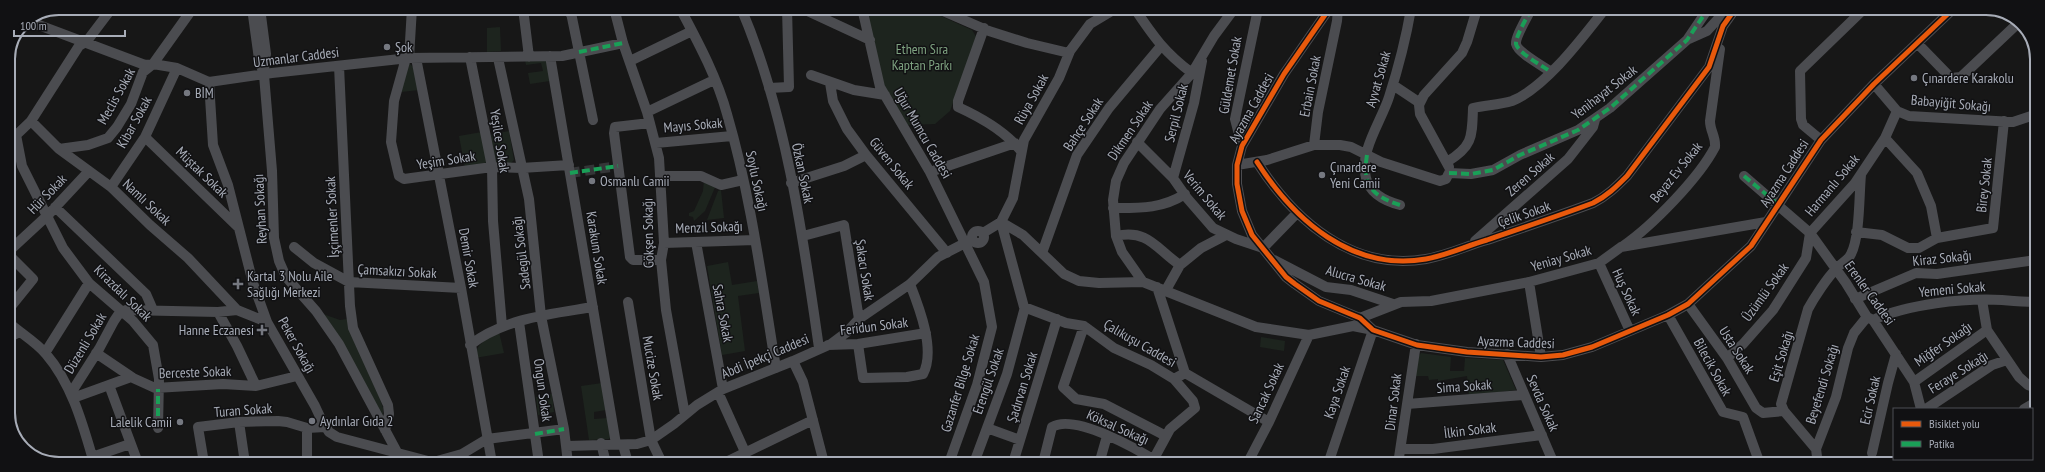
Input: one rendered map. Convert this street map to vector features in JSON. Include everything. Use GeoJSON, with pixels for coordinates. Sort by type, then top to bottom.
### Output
{"type":"FeatureCollection","features":[{"type":"Feature","properties":{"kind":"street"},"geometry":{"type":"LineString","coordinates":[[15,135],[31,121],[79,46],[87,41],[107,15]]}},
{"type":"Feature","properties":{"kind":"street","name":"Meclis Sokak"},"geometry":{"type":"LineString","coordinates":[[59,149],[88,144],[108,138],[116,128],[130,104],[144,72],[153,64],[188,15]]}},
{"type":"Feature","properties":{"kind":"street","name":"Reyhan Sokağı"},"geometry":{"type":"LineString","coordinates":[[259,15],[266,54],[264,75],[272,171],[274,238],[279,261],[286,277],[316,311],[339,344],[397,452]]}},
{"type":"Feature","properties":{"kind":"street","name":"Demir Sokak"},"geometry":{"type":"LineString","coordinates":[[412,15],[411,58],[439,175],[461,288],[491,457]]}},
{"type":"Feature","properties":{"kind":"street"},"geometry":{"type":"LineString","coordinates":[[524,15],[529,57]]}},
{"type":"Feature","properties":{"kind":"street"},"geometry":{"type":"LineString","coordinates":[[571,15],[593,120]]}},
{"type":"Feature","properties":{"kind":"street","name":"Gökşen Sokağı"},"geometry":{"type":"LineString","coordinates":[[616,15],[623,43],[656,143],[660,176],[664,243],[661,260],[666,310],[685,415]]}},
{"type":"Feature","properties":{"kind":"street","name":"Soylu Sokağı"},"geometry":{"type":"LineString","coordinates":[[684,15],[728,114],[755,240],[776,368]]}},
{"type":"Feature","properties":{"kind":"street","name":"Özkan Sokak"},"geometry":{"type":"LineString","coordinates":[[747,15],[769,88],[791,183],[803,236],[823,347]]}},
{"type":"Feature","properties":{"kind":"street"},"geometry":{"type":"LineString","coordinates":[[769,88],[789,87],[787,15]]}},
{"type":"Feature","properties":{"kind":"street"},"geometry":{"type":"LineString","coordinates":[[816,15],[870,40]]}},
{"type":"Feature","properties":{"kind":"street","name":"Uğur Mumcu Caddesi"},"geometry":{"type":"LineString","coordinates":[[864,15],[880,87],[969,241]]}},
{"type":"Feature","properties":{"kind":"street"},"geometry":{"type":"LineString","coordinates":[[953,15],[1027,43],[1069,54]]}},
{"type":"Feature","properties":{"kind":"street","name":"Rüya Sokak"},"geometry":{"type":"LineString","coordinates":[[1001,222],[1013,198],[1020,170],[1018,147],[1024,140],[1059,78],[1069,54],[1090,24],[1105,15]]}},
{"type":"Feature","properties":{"kind":"street"},"geometry":{"type":"LineString","coordinates":[[1139,15],[1161,46],[1176,61],[1192,73]]}},
{"type":"Feature","properties":{"kind":"street","name":"Dikmen Sokak"},"geometry":{"type":"LineString","coordinates":[[1143,282],[1132,268],[1116,236],[1113,200],[1119,171],[1160,109],[1192,73],[1214,36],[1230,15]]}},
{"type":"Feature","properties":{"kind":"street","name":"Güldemet Sokak"},"geometry":{"type":"LineString","coordinates":[[1242,146],[1235,119],[1257,15]]}},
{"type":"Feature","properties":{"kind":"street","name":"Ayazma Caddesi"},"geometry":{"type":"LineString","coordinates":[[1325,15],[1284,74],[1242,146],[1237,165],[1237,184],[1244,216],[1252,235],[1286,277],[1304,292],[1319,301],[1360,318],[1373,330],[1416,344],[1467,352],[1541,356],[1576,352],[1668,315],[1688,304],[1751,246],[1821,140],[1874,84],[1918,44],[1946,15]]}},
{"type":"Feature","properties":{"kind":"street","name":"Erbain Sokak"},"geometry":{"type":"LineString","coordinates":[[1314,144],[1318,112],[1338,15]]}},
{"type":"Feature","properties":{"kind":"street","name":"Ayvat Sokak"},"geometry":{"type":"LineString","coordinates":[[1400,205],[1385,200],[1369,187],[1365,172],[1371,137],[1393,85],[1410,15]]}},
{"type":"Feature","properties":{"kind":"street"},"geometry":{"type":"LineString","coordinates":[[1237,165],[1258,162],[1314,144],[1351,147],[1390,166],[1440,181],[1446,179],[1449,173],[1447,162],[1420,114],[1420,103],[1424,95],[1462,53],[1475,15]]}},
{"type":"Feature","properties":{"kind":"street"},"geometry":{"type":"LineString","coordinates":[[1528,15],[1517,38],[1516,44],[1521,51],[1551,72]]}},
{"type":"Feature","properties":{"kind":"street"},"geometry":{"type":"LineString","coordinates":[[1447,162],[1461,153],[1468,145],[1472,126],[1473,108],[1512,100],[1537,85],[1551,72],[1600,15]]}},
{"type":"Feature","properties":{"kind":"street","name":"Yenihayat Sokak"},"geometry":{"type":"LineString","coordinates":[[1449,173],[1471,174],[1493,170],[1520,155],[1578,130],[1610,108],[1687,40],[1704,15]]}},
{"type":"Feature","properties":{"kind":"street"},"geometry":{"type":"LineString","coordinates":[[1687,40],[1707,31],[1722,15]]}},
{"type":"Feature","properties":{"kind":"street","name":"Çelik Sokak"},"geometry":{"type":"LineString","coordinates":[[1258,162],[1272,185],[1296,213],[1333,240],[1365,255],[1392,260],[1425,259],[1452,253],[1472,244],[1593,203],[1604,198],[1613,191],[1627,176],[1709,67],[1723,26],[1731,15]]}},
{"type":"Feature","properties":{"kind":"street"},"geometry":{"type":"LineString","coordinates":[[1821,140],[1803,125],[1801,119],[1800,72],[1858,15]]}},
{"type":"Feature","properties":{"kind":"street"},"geometry":{"type":"LineString","coordinates":[[34,23],[87,41],[145,64],[177,68],[209,82]]}},
{"type":"Feature","properties":{"kind":"street","name":"Beyaz Ev Sokak"},"geometry":{"type":"LineString","coordinates":[[1621,247],[1640,234],[1655,220],[1688,184],[1715,147],[1716,141],[1710,129],[1710,121],[1723,26]]}},
{"type":"Feature","properties":{"kind":"street"},"geometry":{"type":"LineString","coordinates":[[1918,44],[1950,78],[1956,78],[1961,77],[2015,26]]}},
{"type":"Feature","properties":{"kind":"street"},"geometry":{"type":"LineString","coordinates":[[984,28],[958,101],[958,107],[986,122],[1018,147]]}},
{"type":"Feature","properties":{"kind":"street"},"geometry":{"type":"LineString","coordinates":[[630,61],[692,31]]}},
{"type":"Feature","properties":{"kind":"street","name":"Uzmanlar Caddesi"},"geometry":{"type":"LineString","coordinates":[[209,82],[411,58],[498,58],[550,56],[623,43]]}},
{"type":"Feature","properties":{"kind":"street","name":"Bahçe Sokak"},"geometry":{"type":"LineString","coordinates":[[1042,253],[1077,155],[1109,108],[1161,46]]}},
{"type":"Feature","properties":{"kind":"street","name":"Serpil Sokak"},"geometry":{"type":"LineString","coordinates":[[1173,178],[1194,103],[1204,55]]}},
{"type":"Feature","properties":{"kind":"street","name":"Karakum Sokak"},"geometry":{"type":"LineString","coordinates":[[550,56],[593,307],[620,444],[625,457]]}},
{"type":"Feature","properties":{"kind":"street","name":"Yeşim Sokak"},"geometry":{"type":"LineString","coordinates":[[411,58],[394,101],[391,142],[399,176],[410,180],[492,167],[521,168],[569,165]]}},
{"type":"Feature","properties":{"kind":"street","name":"Yeşilce Sokak"},"geometry":{"type":"LineString","coordinates":[[470,58],[492,167],[493,221],[502,326]]}},
{"type":"Feature","properties":{"kind":"street","name":"Sadegül Sokağı"},"geometry":{"type":"LineString","coordinates":[[498,58],[528,199],[541,316],[567,446]]}},
{"type":"Feature","properties":{"kind":"street","name":"İşçimenler Sokak"},"geometry":{"type":"LineString","coordinates":[[339,66],[350,306],[353,328],[388,405],[389,414],[385,430]]}},
{"type":"Feature","properties":{"kind":"street","name":"Kibar Sokak"},"geometry":{"type":"LineString","coordinates":[[111,187],[145,137],[177,68]]}},
{"type":"Feature","properties":{"kind":"street"},"geometry":{"type":"LineString","coordinates":[[811,75],[830,83],[854,90],[885,95]]}},
{"type":"Feature","properties":{"kind":"street"},"geometry":{"type":"LineString","coordinates":[[647,112],[714,80]]}},
{"type":"Feature","properties":{"kind":"street","name":"Peker Sokağı"},"geometry":{"type":"LineString","coordinates":[[209,82],[213,145],[228,185],[252,283],[267,322],[329,432],[337,437],[397,452],[410,457]]}},
{"type":"Feature","properties":{"kind":"street","name":"Güven Sokak"},"geometry":{"type":"LineString","coordinates":[[830,83],[833,101],[838,112],[866,155],[947,253]]}},
{"type":"Feature","properties":{"kind":"street","name":"Babayiğit Sokağı"},"geometry":{"type":"LineString","coordinates":[[1874,84],[1897,111],[1909,116],[2012,123],[2030,117]]}},
{"type":"Feature","properties":{"kind":"street"},"geometry":{"type":"LineString","coordinates":[[1393,85],[1420,103]]}},
{"type":"Feature","properties":{"kind":"street","name":"Harmanlı Sokak"},"geometry":{"type":"LineString","coordinates":[[1810,233],[1855,184],[1885,138],[1897,111]]}},
{"type":"Feature","properties":{"kind":"street","name":"Zeren Sokak"},"geometry":{"type":"LineString","coordinates":[[1472,244],[1568,159],[1593,127],[1597,117]]}},
{"type":"Feature","properties":{"kind":"street","name":"Namlı Sokak"},"geometry":{"type":"LineString","coordinates":[[31,121],[59,149],[111,187],[150,225],[188,258],[237,310]]}},
{"type":"Feature","properties":{"kind":"street"},"geometry":{"type":"LineString","coordinates":[[650,123],[615,127],[614,133],[630,257],[633,260],[640,261],[661,260]]}},
{"type":"Feature","properties":{"kind":"street","name":"Birey Sokak"},"geometry":{"type":"LineString","coordinates":[[1856,232],[1882,235],[1908,248],[1919,248],[1937,238],[1993,228],[2012,123]]}},
{"type":"Feature","properties":{"kind":"street","name":"Mayıs Sokak"},"geometry":{"type":"LineString","coordinates":[[656,143],[732,136]]}},
{"type":"Feature","properties":{"kind":"street","name":"Müştak Sokak"},"geometry":{"type":"LineString","coordinates":[[145,137],[239,228]]}},
{"type":"Feature","properties":{"kind":"street"},"geometry":{"type":"LineString","coordinates":[[1885,138],[1911,164],[1922,182],[1935,221],[1937,238]]}},
{"type":"Feature","properties":{"kind":"street","name":"Verim Sokak"},"geometry":{"type":"LineString","coordinates":[[1137,142],[1173,178],[1213,228],[1266,252]]}},
{"type":"Feature","properties":{"kind":"street"},"geometry":{"type":"LineString","coordinates":[[930,172],[1018,147]]}},
{"type":"Feature","properties":{"kind":"street","name":"Kirazdalı Sokak"},"geometry":{"type":"LineString","coordinates":[[15,149],[63,248],[89,283],[141,329],[153,345],[156,355],[158,428]]}},
{"type":"Feature","properties":{"kind":"street"},"geometry":{"type":"LineString","coordinates":[[791,183],[844,166],[866,155]]}},
{"type":"Feature","properties":{"kind":"street","name":"Hür Sokak"},"geometry":{"type":"LineString","coordinates":[[15,246],[48,215],[89,171]]}},
{"type":"Feature","properties":{"kind":"street","name":"Eşit Sokağı"},"geometry":{"type":"LineString","coordinates":[[1784,411],[1781,404],[1808,310],[1814,298],[1836,269],[1851,256],[1856,232],[1861,175]]}},
{"type":"Feature","properties":{"kind":"street"},"geometry":{"type":"LineString","coordinates":[[660,176],[701,176],[721,185],[743,180]]}},
{"type":"Feature","properties":{"kind":"street","name":"Erenler Caddesi"},"geometry":{"type":"LineString","coordinates":[[1744,176],[1810,233],[1836,269],[1855,299],[1896,354],[1914,382],[1921,408]]}},
{"type":"Feature","properties":{"kind":"street"},"geometry":{"type":"LineString","coordinates":[[1113,208],[1160,206],[1174,202],[1185,194]]}},
{"type":"Feature","properties":{"kind":"street"},"geometry":{"type":"LineString","coordinates":[[55,207],[146,294],[153,310]]}},
{"type":"Feature","properties":{"kind":"street"},"geometry":{"type":"LineString","coordinates":[[1266,252],[1296,213]]}},
{"type":"Feature","properties":{"kind":"street"},"geometry":{"type":"LineString","coordinates":[[1001,222],[1023,235],[1064,274],[1079,280],[1099,284],[1130,281],[1143,282],[1256,327],[1309,335],[1353,326],[1373,330]]}},
{"type":"Feature","properties":{"kind":"street"},"geometry":{"type":"LineString","coordinates":[[1001,222],[1019,285],[1021,301],[1025,307]]}},
{"type":"Feature","properties":{"kind":"street","name":"Abdi İpekçi Caddesi"},"geometry":{"type":"LineString","coordinates":[[567,446],[601,443],[637,444],[651,440],[697,405],[720,391],[793,361],[823,347],[843,335],[859,319],[910,284],[938,258],[969,241],[981,242],[984,239],[983,233],[1001,222]]}},
{"type":"Feature","properties":{"kind":"street","name":"Yeniay Sokak"},"geometry":{"type":"LineString","coordinates":[[1360,318],[1401,302],[1431,301],[1529,282],[1599,264],[1621,247],[1766,222]]}},
{"type":"Feature","properties":{"kind":"street","name":"Şakacı Sokak"},"geometry":{"type":"LineString","coordinates":[[803,236],[844,225],[859,319]]}},
{"type":"Feature","properties":{"kind":"street","name":"Üzümlü Sokak"},"geometry":{"type":"LineString","coordinates":[[1727,358],[1743,344],[1765,320],[1789,286],[1806,258],[1810,233]]}},
{"type":"Feature","properties":{"kind":"street"},"geometry":{"type":"LineString","coordinates":[[1116,236],[1141,235],[1153,241],[1180,265]]}},
{"type":"Feature","properties":{"kind":"street"},"geometry":{"type":"LineString","coordinates":[[1162,289],[1180,265],[1201,248],[1226,235]]}},
{"type":"Feature","properties":{"kind":"street","name":"Menzil Sokağı"},"geometry":{"type":"LineString","coordinates":[[664,243],[755,240]]}},
{"type":"Feature","properties":{"kind":"street","name":"Gazanfer Bilge Sokak"},"geometry":{"type":"LineString","coordinates":[[951,457],[978,385],[992,327],[984,282],[969,241]]}},
{"type":"Feature","properties":{"kind":"street","name":"Sahra Sokak"},"geometry":{"type":"LineString","coordinates":[[696,242],[720,391],[747,457]]}},
{"type":"Feature","properties":{"kind":"street","name":"Çamsakızı Sokak"},"geometry":{"type":"LineString","coordinates":[[294,247],[314,263],[349,282],[461,288]]}},
{"type":"Feature","properties":{"kind":"street","name":"Alucra Sokak"},"geometry":{"type":"LineString","coordinates":[[1266,252],[1326,287],[1351,290],[1393,304]]}},
{"type":"Feature","properties":{"kind":"street"},"geometry":{"type":"LineString","coordinates":[[15,261],[32,279],[15,301]]}},
{"type":"Feature","properties":{"kind":"street","name":"Kiraz Sokağı"},"geometry":{"type":"LineString","coordinates":[[1855,299],[1916,273],[1937,274],[2030,261]]}},
{"type":"Feature","properties":{"kind":"street","name":"Huş Sokak"},"geometry":{"type":"LineString","coordinates":[[1599,264],[1630,331]]}},
{"type":"Feature","properties":{"kind":"street"},"geometry":{"type":"LineString","coordinates":[[1529,282],[1541,356]]}},
{"type":"Feature","properties":{"kind":"street"},"geometry":{"type":"LineString","coordinates":[[46,353],[89,283]]}},
{"type":"Feature","properties":{"kind":"street"},"geometry":{"type":"LineString","coordinates":[[858,344],[863,378],[918,376],[923,374],[926,369],[926,333],[910,284]]}},
{"type":"Feature","properties":{"kind":"street","name":"Çalıkuşu Caddesi"},"geometry":{"type":"LineString","coordinates":[[1025,307],[1074,325],[1084,326],[1114,348],[1151,365],[1174,379],[1185,373],[1162,289]]}},
{"type":"Feature","properties":{"kind":"street"},"geometry":{"type":"LineString","coordinates":[[1982,300],[1987,330],[2019,376],[2030,386]]}},
{"type":"Feature","properties":{"kind":"street","name":"Yemeni Sokak"},"geometry":{"type":"LineString","coordinates":[[1870,319],[1918,305],[1982,300],[2030,302]]}},
{"type":"Feature","properties":{"kind":"street","name":"Mucize Sokak"},"geometry":{"type":"LineString","coordinates":[[628,302],[651,440],[659,457]]}},
{"type":"Feature","properties":{"kind":"street","name":"Usta Sokak"},"geometry":{"type":"LineString","coordinates":[[1688,304],[1727,358],[1756,408]]}},
{"type":"Feature","properties":{"kind":"street"},"geometry":{"type":"LineString","coordinates":[[470,345],[502,326],[541,316],[593,307]]}},
{"type":"Feature","properties":{"kind":"street","name":"Erengül Sokak"},"geometry":{"type":"LineString","coordinates":[[976,457],[1007,374],[1025,307]]}},
{"type":"Feature","properties":{"kind":"street","name":"Düzenli Sokak"},"geometry":{"type":"LineString","coordinates":[[72,395],[114,321],[123,312],[153,310],[218,312],[237,310],[267,322]]}},
{"type":"Feature","properties":{"kind":"street","name":"Berceste Sokak"},"geometry":{"type":"LineString","coordinates":[[218,312],[256,386]]}},
{"type":"Feature","properties":{"kind":"street","name":"Bilecik Sokak"},"geometry":{"type":"LineString","coordinates":[[1668,315],[1723,412],[1743,417]]}},
{"type":"Feature","properties":{"kind":"street","name":"Şadırvan Sokak"},"geometry":{"type":"LineString","coordinates":[[1015,457],[1057,319]]}},
{"type":"Feature","properties":{"kind":"street","name":"Beyefendi Sokağı"},"geometry":{"type":"LineString","coordinates":[[1817,457],[1816,449],[1836,397],[1848,348],[1854,333],[1870,319]]}},
{"type":"Feature","properties":{"kind":"street","name":"Ongun Sokak"},"geometry":{"type":"LineString","coordinates":[[519,322],[538,457]]}},
{"type":"Feature","properties":{"kind":"street"},"geometry":{"type":"LineString","coordinates":[[1084,326],[1063,387],[1076,399],[1104,404],[1166,436]]}},
{"type":"Feature","properties":{"kind":"street"},"geometry":{"type":"LineString","coordinates":[[15,328],[46,353],[72,395],[92,457]]}},
{"type":"Feature","properties":{"kind":"street","name":"Kaya Sokak"},"geometry":{"type":"LineString","coordinates":[[1330,457],[1373,330]]}},
{"type":"Feature","properties":{"kind":"street","name":"Miğfer Sokağı"},"geometry":{"type":"LineString","coordinates":[[1914,382],[1987,330]]}},
{"type":"Feature","properties":{"kind":"street"},"geometry":{"type":"LineString","coordinates":[[15,334],[19,332]]}},
{"type":"Feature","properties":{"kind":"street","name":"Feridun Sokak"},"geometry":{"type":"LineString","coordinates":[[823,347],[858,344],[926,333]]}},
{"type":"Feature","properties":{"kind":"street","name":"Sancak Sokak"},"geometry":{"type":"LineString","coordinates":[[1251,457],[1269,422],[1309,335]]}},
{"type":"Feature","properties":{"kind":"street","name":"Dinar Sokak"},"geometry":{"type":"LineString","coordinates":[[1399,457],[1416,344]]}},
{"type":"Feature","properties":{"kind":"street","name":"Berceste Sokak"},"geometry":{"type":"LineString","coordinates":[[96,353],[131,377],[147,386],[158,389],[223,384],[256,386],[297,376]]}},
{"type":"Feature","properties":{"kind":"street","name":"Sevda Sokak"},"geometry":{"type":"LineString","coordinates":[[1507,354],[1523,395],[1551,457]]}},
{"type":"Feature","properties":{"kind":"street","name":"Ecir Sokak"},"geometry":{"type":"LineString","coordinates":[[1872,453],[1896,354]]}},
{"type":"Feature","properties":{"kind":"street","name":"Feraye Sokağı"},"geometry":{"type":"LineString","coordinates":[[1928,408],[1992,365],[2007,360]]}},
{"type":"Feature","properties":{"kind":"street"},"geometry":{"type":"LineString","coordinates":[[793,361],[803,382],[822,457]]}},
{"type":"Feature","properties":{"kind":"street"},"geometry":{"type":"LineString","coordinates":[[1185,373],[1269,422]]}},
{"type":"Feature","properties":{"kind":"street"},"geometry":{"type":"LineString","coordinates":[[72,395],[109,385],[131,377]]}},
{"type":"Feature","properties":{"kind":"street"},"geometry":{"type":"LineString","coordinates":[[1157,457],[1166,436],[1178,421],[1195,408],[1193,401],[1174,379]]}},
{"type":"Feature","properties":{"kind":"street"},"geometry":{"type":"LineString","coordinates":[[109,385],[135,457]]}},
{"type":"Feature","properties":{"kind":"street","name":"Sima Sokak"},"geometry":{"type":"LineString","coordinates":[[1407,404],[1523,395]]}},
{"type":"Feature","properties":{"kind":"street"},"geometry":{"type":"LineString","coordinates":[[1757,457],[1743,417],[1756,408],[1763,413],[1784,411],[1816,449]]}},
{"type":"Feature","properties":{"kind":"street"},"geometry":{"type":"LineString","coordinates":[[739,457],[813,420]]}},
{"type":"Feature","properties":{"kind":"street"},"geometry":{"type":"LineString","coordinates":[[240,422],[244,457]]}},
{"type":"Feature","properties":{"kind":"street","name":"Turan Sokak"},"geometry":{"type":"LineString","coordinates":[[203,457],[198,427],[240,422],[287,422],[307,428],[325,427]]}},
{"type":"Feature","properties":{"kind":"street","name":"Köksal Sokağı"},"geometry":{"type":"LineString","coordinates":[[1045,457],[1052,427],[1064,422],[1079,424],[1107,436],[1146,457]]}},
{"type":"Feature","properties":{"kind":"street"},"geometry":{"type":"LineString","coordinates":[[307,428],[307,457]]}},
{"type":"Feature","properties":{"kind":"street"},"geometry":{"type":"LineString","coordinates":[[986,428],[1020,440]]}},
{"type":"Feature","properties":{"kind":"street"},"geometry":{"type":"LineString","coordinates":[[487,439],[535,434],[564,429]]}},
{"type":"Feature","properties":{"kind":"street","name":"İlkin Sokak"},"geometry":{"type":"LineString","coordinates":[[1401,449],[1433,449],[1542,435]]}},
{"type":"Feature","properties":{"kind":"street"},"geometry":{"type":"LineString","coordinates":[[1101,457],[1107,436]]}},
{"type":"Feature","properties":{"kind":"street","name":"Peker Sokağı"},"geometry":{"type":"LineString","coordinates":[[454,457],[462,454],[487,439]]}},
{"type":"Feature","properties":{"kind":"street"},"geometry":{"type":"LineString","coordinates":[[601,443],[604,457]]}},
{"type":"Feature","properties":{"kind":"street"},"geometry":{"type":"LineString","coordinates":[[100,457],[130,444]]}},
{"type":"Feature","properties":{"kind":"street"},"geometry":{"type":"LineString","coordinates":[[567,446],[568,457]]}},
{"type":"Feature","properties":{"kind":"green space","name":"Ethem Sıra Kaptan Parkı"},"geometry":{"type":"Polygon","coordinates":[[[867,15],[938,15],[972,30],[977,38],[950,111],[935,124],[908,125],[882,85],[867,15]]]}},
{"type":"Feature","properties":{"kind":"green space"},"geometry":{"type":"Polygon","coordinates":[[[500,27],[501,51],[487,52],[487,28],[500,27]]]}},
{"type":"Feature","properties":{"kind":"green space"},"geometry":{"type":"Polygon","coordinates":[[[525,60],[544,60],[547,62],[550,81],[530,84],[528,73],[543,71],[541,63],[526,65],[525,60]]]}},
{"type":"Feature","properties":{"kind":"green space"},"geometry":{"type":"Polygon","coordinates":[[[409,63],[413,67],[419,90],[401,92],[409,63]]]}},
{"type":"Feature","properties":{"kind":"green space"},"geometry":{"type":"Polygon","coordinates":[[[509,131],[514,160],[511,163],[496,163],[489,135],[509,131]]]}},
{"type":"Feature","properties":{"kind":"green space"},"geometry":{"type":"Polygon","coordinates":[[[482,132],[488,162],[465,168],[459,136],[482,132]]]}},
{"type":"Feature","properties":{"kind":"green space"},"geometry":{"type":"Polygon","coordinates":[[[704,180],[716,185],[705,211],[694,221],[693,217],[689,216],[689,213],[694,211],[703,191],[704,180]]]}},
{"type":"Feature","properties":{"kind":"green space"},"geometry":{"type":"Polygon","coordinates":[[[721,190],[724,218],[707,220],[718,191],[721,190]]]}},
{"type":"Feature","properties":{"kind":"green space"},"geometry":{"type":"Polygon","coordinates":[[[728,262],[732,285],[757,281],[759,293],[738,296],[745,351],[722,355],[707,266],[728,262]]]}},
{"type":"Feature","properties":{"kind":"green space"},"geometry":{"type":"Polygon","coordinates":[[[323,314],[340,320],[347,319],[379,396],[383,408],[383,419],[323,314]]]}},
{"type":"Feature","properties":{"kind":"green space"},"geometry":{"type":"Polygon","coordinates":[[[499,332],[504,353],[475,358],[477,349],[480,345],[486,339],[499,332]]]}},
{"type":"Feature","properties":{"kind":"green space"},"geometry":{"type":"Polygon","coordinates":[[[1261,337],[1285,341],[1284,351],[1260,347],[1261,337]]]}},
{"type":"Feature","properties":{"kind":"green space"},"geometry":{"type":"Polygon","coordinates":[[[1421,353],[1451,357],[1450,371],[1464,371],[1465,358],[1503,360],[1516,390],[1469,396],[1467,376],[1438,381],[1438,379],[1429,380],[1428,376],[1415,376],[1418,357],[1421,353]]]}},
{"type":"Feature","properties":{"kind":"green space"},"geometry":{"type":"Polygon","coordinates":[[[602,383],[606,410],[594,412],[594,419],[608,418],[611,436],[609,439],[589,440],[581,386],[602,383]]]}},
{"type":"Feature","properties":{"kind":"green space"},"geometry":{"type":"Polygon","coordinates":[[[552,394],[554,412],[538,415],[536,397],[552,394]]]}},
{"type":"Feature","properties":{"kind":"tunnel"},"geometry":{"type":"LineString","coordinates":[[570,173],[618,166]]}},
{"type":"Feature","properties":{"kind":"marked path"},"geometry":{"type":"LineString","coordinates":[[1528,15],[1516,44],[1521,51],[1551,72]]}},
{"type":"Feature","properties":{"kind":"marked path"},"geometry":{"type":"LineString","coordinates":[[1449,173],[1471,174],[1493,170],[1520,155],[1578,130],[1610,108],[1687,40],[1704,15]]}},
{"type":"Feature","properties":{"kind":"marked path"},"geometry":{"type":"LineString","coordinates":[[579,52],[623,43]]}},
{"type":"Feature","properties":{"kind":"marked path"},"geometry":{"type":"LineString","coordinates":[[1367,155],[1366,174],[1371,188],[1382,198],[1400,205]]}},
{"type":"Feature","properties":{"kind":"marked path"},"geometry":{"type":"LineString","coordinates":[[570,173],[618,166]]}},
{"type":"Feature","properties":{"kind":"marked path"},"geometry":{"type":"LineString","coordinates":[[1744,176],[1779,205]]}},
{"type":"Feature","properties":{"kind":"marked path"},"geometry":{"type":"LineString","coordinates":[[158,389],[158,428]]}},
{"type":"Feature","properties":{"kind":"marked path"},"geometry":{"type":"LineString","coordinates":[[535,434],[564,429]]}},
{"type":"Feature","properties":{"kind":"cycle path"},"geometry":{"type":"LineString","coordinates":[[1325,15],[1284,74],[1242,146],[1237,165],[1237,184],[1242,211],[1252,235],[1286,277],[1319,301],[1360,318],[1373,330],[1417,345],[1467,352],[1541,357],[1563,355],[1592,347],[1668,315],[1688,304],[1751,246],[1821,140],[1874,84],[1947,15]]}},
{"type":"Feature","properties":{"kind":"cycle path"},"geometry":{"type":"LineString","coordinates":[[1257,162],[1272,183],[1307,222],[1328,237],[1350,249],[1374,257],[1399,261],[1426,259],[1449,253],[1593,203],[1611,191],[1627,176],[1709,67],[1723,26],[1731,15]]}},
{"type":"Feature","properties":{"kind":"place","name":"Şok"},"geometry":{"type":"Point","coordinates":[387,47]}},
{"type":"Feature","properties":{"kind":"place","name":"Çınardere Karakolu"},"geometry":{"type":"Point","coordinates":[1914,78]}},
{"type":"Feature","properties":{"kind":"place","name":"BİM"},"geometry":{"type":"Point","coordinates":[187,93]}},
{"type":"Feature","properties":{"kind":"place","name":"Çınardere Yeni Camii"},"geometry":{"type":"Point","coordinates":[1322,175]}},
{"type":"Feature","properties":{"kind":"place","name":"Osmanlı Camii"},"geometry":{"type":"Point","coordinates":[592,181]}},
{"type":"Feature","properties":{"kind":"place","name":"Kartal 3 Nolu Aile Sağlığı Merkezi"},"geometry":{"type":"Point","coordinates":[238,284]}},
{"type":"Feature","properties":{"kind":"place","name":"Hanne Eczanesi"},"geometry":{"type":"Point","coordinates":[262,330]}},
{"type":"Feature","properties":{"kind":"place","name":"Aydınlar Gıda 2"},"geometry":{"type":"Point","coordinates":[312,421]}},
{"type":"Feature","properties":{"kind":"place","name":"Lalelik Camii"},"geometry":{"type":"Point","coordinates":[180,422]}}]}
